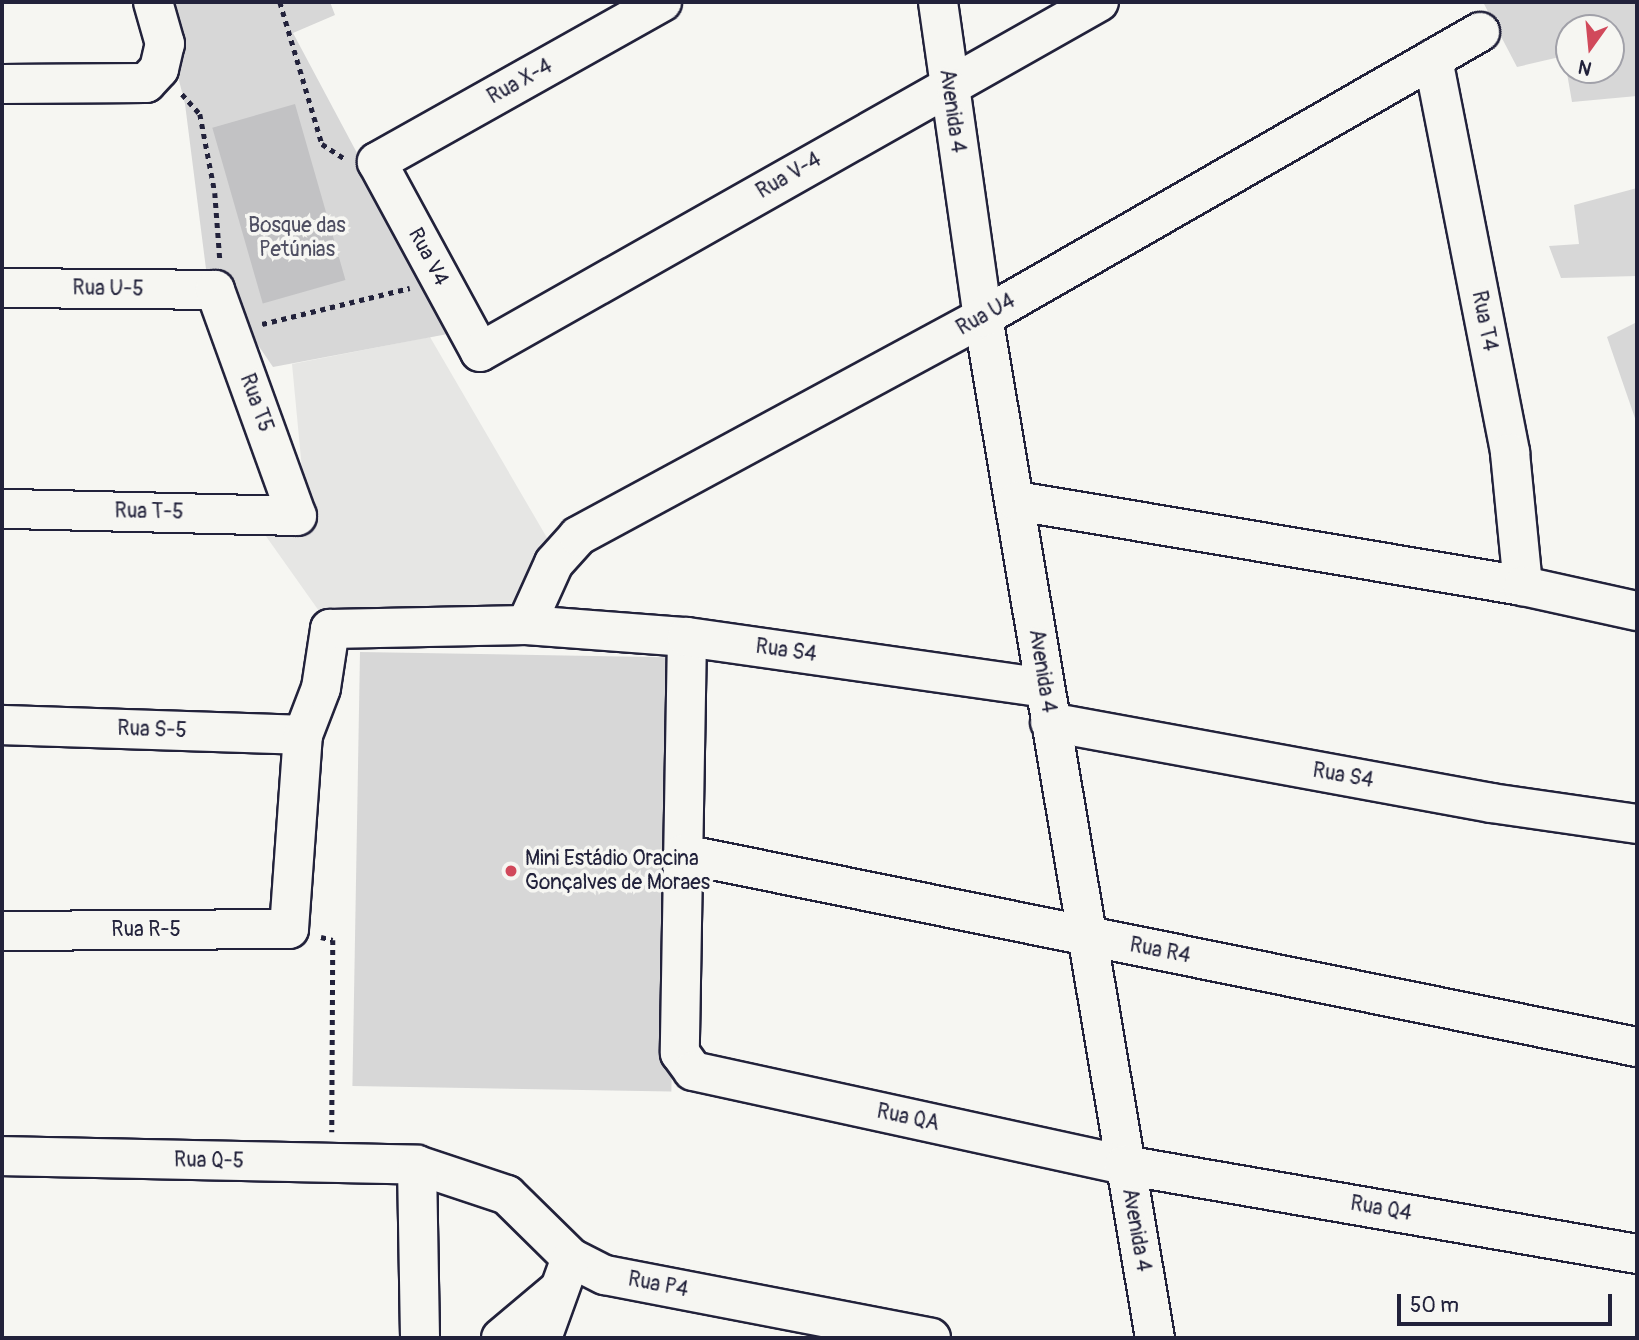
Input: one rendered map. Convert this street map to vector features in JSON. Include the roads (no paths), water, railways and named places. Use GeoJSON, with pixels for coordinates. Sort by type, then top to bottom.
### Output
{"type":"FeatureCollection","features":[{"type":"Feature","properties":{"kind":"street"},"geometry":{"type":"LineString","coordinates":[[2,84],[153,76],[165,44],[153,2]]}},
{"type":"Feature","properties":{"kind":"street","name":"Rua X-4"},"geometry":{"type":"LineString","coordinates":[[377,162],[662,2]]}},
{"type":"Feature","properties":{"kind":"street","name":"Avenida 4"},"geometry":{"type":"LineString","coordinates":[[938,2],[947,87],[1017,501],[1047,705],[1124,1165],[1156,1338]]}},
{"type":"Feature","properties":{"kind":"street","name":"Rua V-4"},"geometry":{"type":"LineString","coordinates":[[480,352],[1099,2]]}},
{"type":"Feature","properties":{"kind":"street","name":"Rua U4"},"geometry":{"type":"LineString","coordinates":[[526,625],[554,563],[578,536],[984,317],[1480,32]]}},
{"type":"Feature","properties":{"kind":"street","name":"Rua T4"},"geometry":{"type":"LineString","coordinates":[[1433,59],[1510,453],[1523,586]]}},
{"type":"Feature","properties":{"kind":"street","name":"Rua V4"},"geometry":{"type":"LineString","coordinates":[[377,162],[480,352]]}},
{"type":"Feature","properties":{"kind":"street","name":"Rua U-5"},"geometry":{"type":"LineString","coordinates":[[2,288],[215,290]]}},
{"type":"Feature","properties":{"kind":"street","name":"Rua T5"},"geometry":{"type":"LineString","coordinates":[[215,290],[297,516]]}},
{"type":"Feature","properties":{"kind":"street"},"geometry":{"type":"LineString","coordinates":[[1017,501],[1523,586],[1637,611]]}},
{"type":"Feature","properties":{"kind":"street","name":"Rua T-5"},"geometry":{"type":"LineString","coordinates":[[2,509],[297,516]]}},
{"type":"Feature","properties":{"kind":"street","name":"Rua S4"},"geometry":{"type":"LineString","coordinates":[[303,735],[321,688],[330,629],[526,625],[687,637],[1047,705],[1492,803],[1637,824]]}},
{"type":"Feature","properties":{"kind":"street"},"geometry":{"type":"LineString","coordinates":[[683,854],[687,637]]}},
{"type":"Feature","properties":{"kind":"street","name":"Rua S-5"},"geometry":{"type":"LineString","coordinates":[[2,725],[303,735]]}},
{"type":"Feature","properties":{"kind":"street","name":"Rua R-5"},"geometry":{"type":"LineString","coordinates":[[2,931],[289,929],[303,735]]}},
{"type":"Feature","properties":{"kind":"street","name":"Rua R4"},"geometry":{"type":"LineString","coordinates":[[683,854],[1637,1047]]}},
{"type":"Feature","properties":{"kind":"street","name":"Rua QA"},"geometry":{"type":"LineString","coordinates":[[683,854],[680,1053],[693,1071],[1124,1165]]}},
{"type":"Feature","properties":{"kind":"street","name":"Rua Q-5"},"geometry":{"type":"LineString","coordinates":[[2,1156],[417,1165]]}},
{"type":"Feature","properties":{"kind":"street"},"geometry":{"type":"LineString","coordinates":[[417,1165],[420,1338]]}},
{"type":"Feature","properties":{"kind":"street","name":"Rua P4"},"geometry":{"type":"LineString","coordinates":[[417,1165],[507,1195],[565,1274],[606,1275],[931,1338]]}},
{"type":"Feature","properties":{"kind":"street","name":"Rua Q4"},"geometry":{"type":"LineString","coordinates":[[1124,1165],[1637,1254]]}},
{"type":"Feature","properties":{"kind":"street"},"geometry":{"type":"LineString","coordinates":[[500,1338],[565,1274]]}},
{"type":"Feature","properties":{"kind":"street"},"geometry":{"type":"LineString","coordinates":[[542,1338],[565,1274]]}},
{"type":"Feature","properties":{"kind":"place","name":"Mini Estádio Oracina Gonçalves de Moraes"},"geometry":{"type":"Point","coordinates":[511,871]}},
{"type":"Feature","properties":{"kind":"park label","name":"Bosque das Petúnias"},"geometry":{"type":"Point","coordinates":[297,238]}}]}
